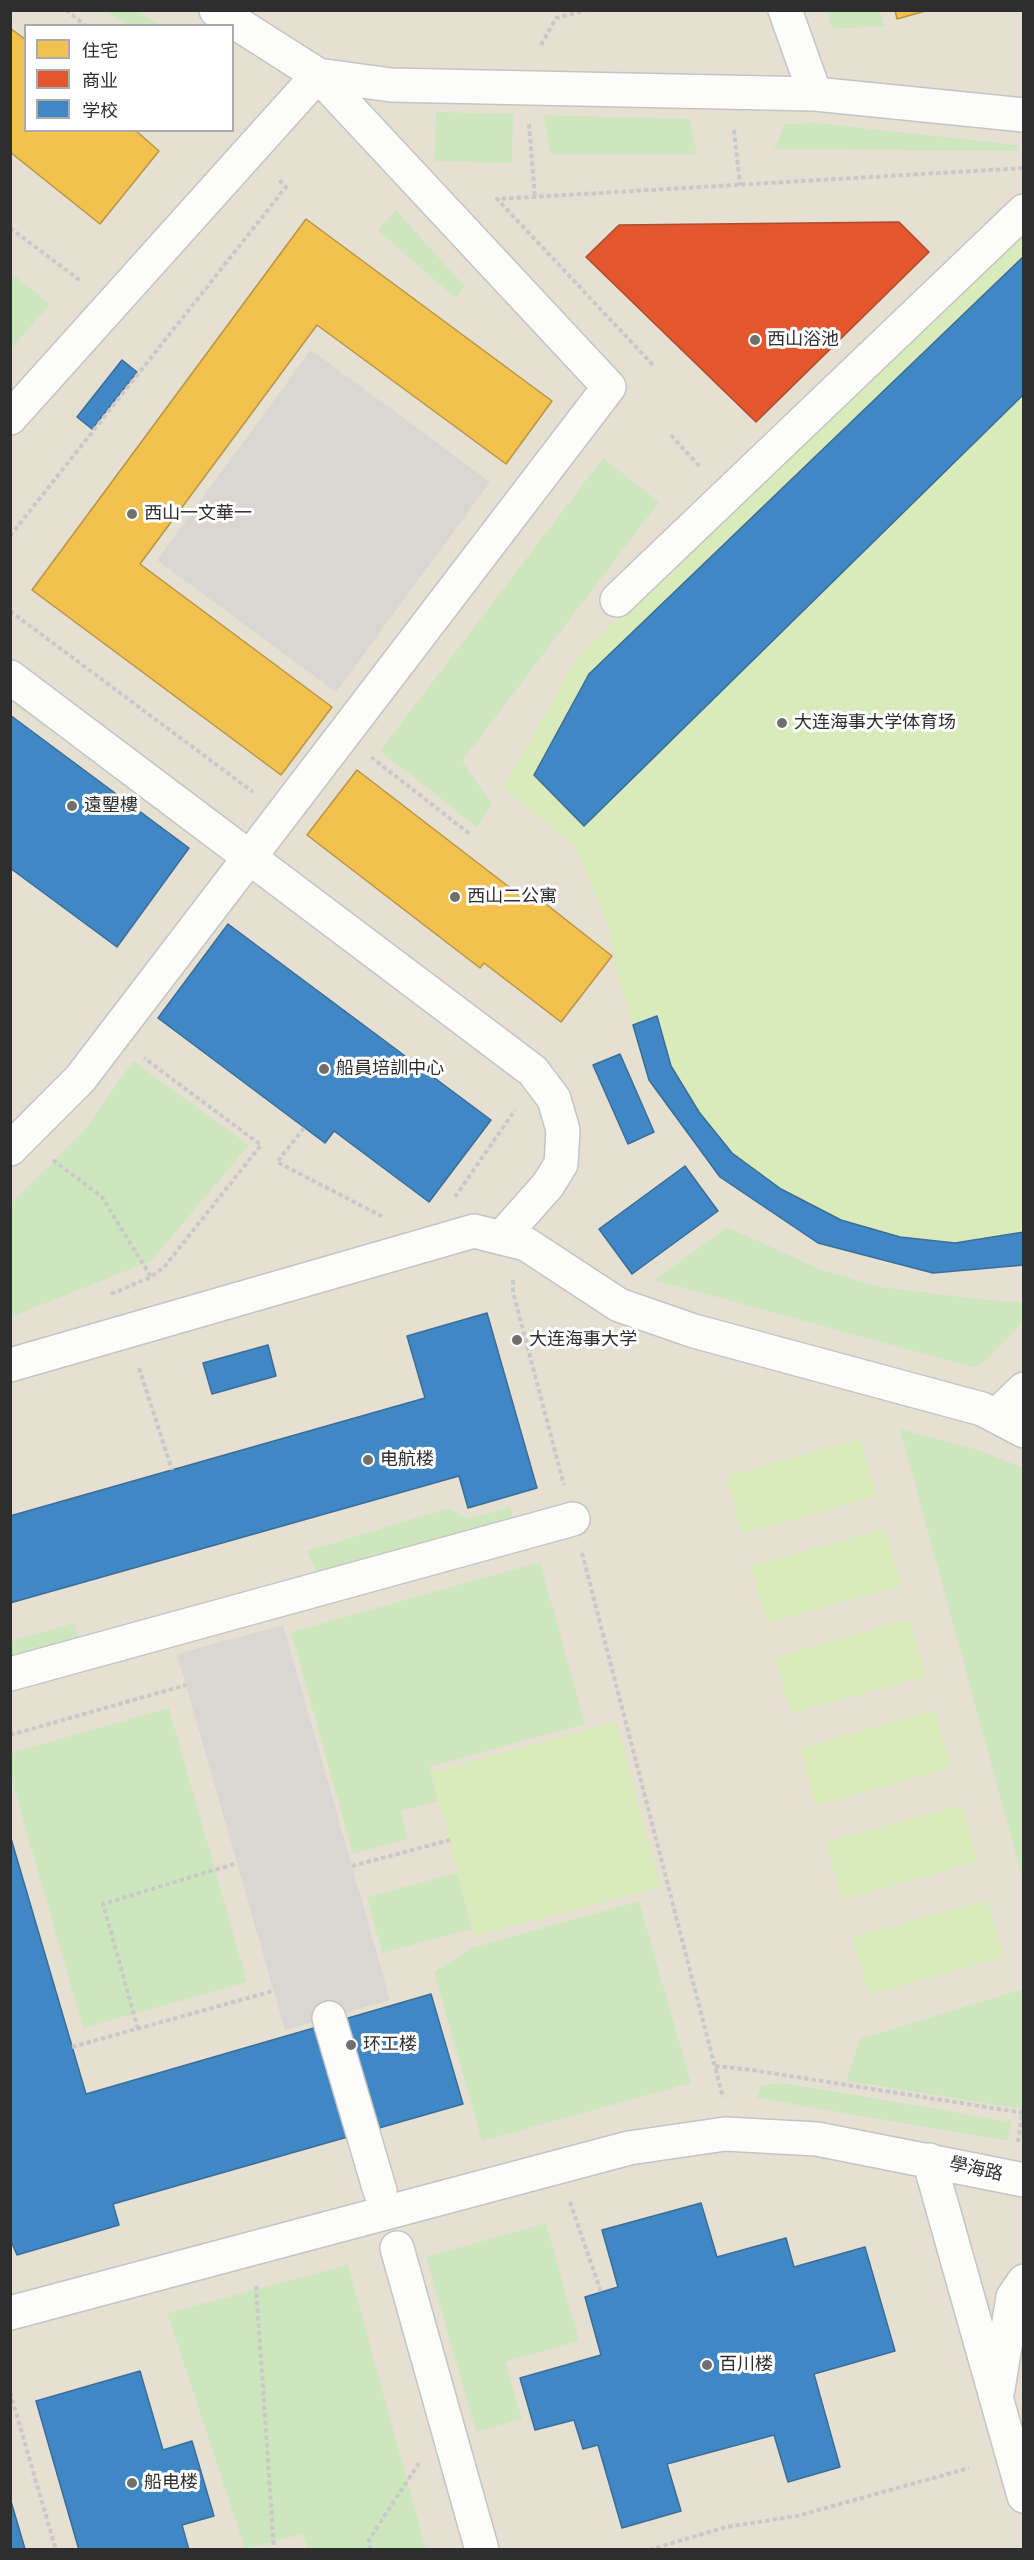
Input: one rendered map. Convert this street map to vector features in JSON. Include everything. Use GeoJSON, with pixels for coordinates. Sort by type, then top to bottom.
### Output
{"type":"FeatureCollection","features":[{"type":"Feature","properties":{"kind":"street"},"geometry":{"type":"LineString","coordinates":[[10,1149],[80,1079],[609,387],[318,75],[216,10]]}},
{"type":"Feature","properties":{"kind":"street"},"geometry":{"type":"LineString","coordinates":[[785,10],[815,94]]}},
{"type":"Feature","properties":{"kind":"street"},"geometry":{"type":"LineString","coordinates":[[318,75],[391,85],[815,94],[1023,115]]}},
{"type":"Feature","properties":{"kind":"street"},"geometry":{"type":"LineString","coordinates":[[10,418],[318,75]]}},
{"type":"Feature","properties":{"kind":"street"},"geometry":{"type":"LineString","coordinates":[[617,600],[1023,211]]}},
{"type":"Feature","properties":{"kind":"street"},"geometry":{"type":"LineString","coordinates":[[10,677],[533,1071],[554,1099],[563,1130],[561,1164],[548,1185],[501,1238]]}},
{"type":"Feature","properties":{"kind":"street"},"geometry":{"type":"LineString","coordinates":[[10,1365],[474,1231],[526,1245],[619,1305],[694,1331],[982,1409],[1010,1423],[1023,1389]]}},
{"type":"Feature","properties":{"kind":"street"},"geometry":{"type":"LineString","coordinates":[[10,1674],[573,1519]]}},
{"type":"Feature","properties":{"kind":"street"},"geometry":{"type":"LineString","coordinates":[[329,2018],[380,2191]]}},
{"type":"Feature","properties":{"kind":"street","name":"學海路"},"geometry":{"type":"LineString","coordinates":[[10,2313],[629,2148],[725,2134],[817,2139],[1023,2180]]}},
{"type":"Feature","properties":{"kind":"street"},"geometry":{"type":"LineString","coordinates":[[929,2160],[1023,2496]]}},
{"type":"Feature","properties":{"kind":"street"},"geometry":{"type":"LineString","coordinates":[[397,2247],[482,2550]]}},
{"type":"Feature","properties":{"kind":"street"},"geometry":{"type":"LineString","coordinates":[[996,2402],[1013,2297],[1023,2281]]}},
{"type":"Feature","properties":{"kind":"path"},"geometry":{"type":"LineString","coordinates":[[66,10],[84,24]]}},
{"type":"Feature","properties":{"kind":"path"},"geometry":{"type":"LineString","coordinates":[[541,45],[556,18],[586,10]]}},
{"type":"Feature","properties":{"kind":"path"},"geometry":{"type":"LineString","coordinates":[[529,122],[535,197]]}},
{"type":"Feature","properties":{"kind":"path"},"geometry":{"type":"LineString","coordinates":[[734,125],[740,185]]}},
{"type":"Feature","properties":{"kind":"path"},"geometry":{"type":"LineString","coordinates":[[653,365],[497,199],[1023,168]]}},
{"type":"Feature","properties":{"kind":"path"},"geometry":{"type":"LineString","coordinates":[[10,536],[286,187],[279,180]]}},
{"type":"Feature","properties":{"kind":"path"},"geometry":{"type":"LineString","coordinates":[[10,228],[87,286]]}},
{"type":"Feature","properties":{"kind":"path"},"geometry":{"type":"LineString","coordinates":[[671,435],[726,495]]}},
{"type":"Feature","properties":{"kind":"path"},"geometry":{"type":"LineString","coordinates":[[10,611],[253,793]]}},
{"type":"Feature","properties":{"kind":"path"},"geometry":{"type":"LineString","coordinates":[[368,755],[471,835]]}},
{"type":"Feature","properties":{"kind":"path"},"geometry":{"type":"LineString","coordinates":[[101,1298],[151,1277],[165,1266],[261,1145],[138,1054]]}},
{"type":"Feature","properties":{"kind":"path"},"geometry":{"type":"LineString","coordinates":[[449,1206],[519,1104]]}},
{"type":"Feature","properties":{"kind":"path"},"geometry":{"type":"LineString","coordinates":[[304,1128],[277,1162],[394,1223]]}},
{"type":"Feature","properties":{"kind":"path"},"geometry":{"type":"LineString","coordinates":[[44,1154],[102,1197],[151,1277]]}},
{"type":"Feature","properties":{"kind":"path"},"geometry":{"type":"LineString","coordinates":[[513,1276],[513,1292],[725,2103]]}},
{"type":"Feature","properties":{"kind":"path"},"geometry":{"type":"LineString","coordinates":[[139,1368],[172,1470]]}},
{"type":"Feature","properties":{"kind":"path"},"geometry":{"type":"LineString","coordinates":[[10,1735],[186,1684]]}},
{"type":"Feature","properties":{"kind":"path"},"geometry":{"type":"LineString","coordinates":[[352,1866],[450,1840]]}},
{"type":"Feature","properties":{"kind":"path"},"geometry":{"type":"LineString","coordinates":[[138,2029],[102,1904],[237,1863]]}},
{"type":"Feature","properties":{"kind":"path"},"geometry":{"type":"LineString","coordinates":[[72,2047],[273,1991]]}},
{"type":"Feature","properties":{"kind":"path"},"geometry":{"type":"LineString","coordinates":[[715,2066],[1022,2113]]}},
{"type":"Feature","properties":{"kind":"path"},"geometry":{"type":"LineString","coordinates":[[1018,2143],[1023,2104]]}},
{"type":"Feature","properties":{"kind":"path"},"geometry":{"type":"LineString","coordinates":[[570,2201],[601,2292]]}},
{"type":"Feature","properties":{"kind":"path"},"geometry":{"type":"LineString","coordinates":[[256,2286],[274,2550]]}},
{"type":"Feature","properties":{"kind":"path"},"geometry":{"type":"LineString","coordinates":[[10,2392],[56,2550]]}},
{"type":"Feature","properties":{"kind":"path"},"geometry":{"type":"LineString","coordinates":[[370,2550],[369,2540],[445,2422]]}},
{"type":"Feature","properties":{"kind":"path"},"geometry":{"type":"LineString","coordinates":[[649,2550],[726,2527],[796,2516],[969,2468]]}},
{"type":"Feature","properties":{"kind":"shaded area","name":"大连海事大学"},"geometry":{"type":"Polygon","coordinates":[[[11,11],[1023,11],[1023,2549],[11,2549],[11,11]]]}},
{"type":"Feature","properties":{"kind":"shaded area"},"geometry":{"type":"Polygon","coordinates":[[[311,350],[490,482],[336,692],[157,560],[311,350]]]}},
{"type":"Feature","properties":{"kind":"shaded area"},"geometry":{"type":"Polygon","coordinates":[[[283,1625],[390,2000],[285,2030],[177,1654],[283,1625]]]}},
{"type":"Feature","properties":{"kind":"green space"},"geometry":{"type":"Polygon","coordinates":[[[105,11],[137,11],[159,24],[125,24],[105,11]]]}},
{"type":"Feature","properties":{"kind":"green space"},"geometry":{"type":"Polygon","coordinates":[[[827,11],[880,11],[885,26],[833,29],[827,11]]]}},
{"type":"Feature","properties":{"kind":"green space"},"geometry":{"type":"Polygon","coordinates":[[[436,112],[513,114],[512,163],[434,161],[436,112]]]}},
{"type":"Feature","properties":{"kind":"green space"},"geometry":{"type":"Polygon","coordinates":[[[543,115],[689,119],[697,154],[551,154],[543,115]]]}},
{"type":"Feature","properties":{"kind":"green space"},"geometry":{"type":"Polygon","coordinates":[[[816,123],[1017,145],[1017,151],[774,149],[785,124],[816,123]]]}},
{"type":"Feature","properties":{"kind":"green space"},"geometry":{"type":"Polygon","coordinates":[[[396,210],[465,287],[455,298],[378,230],[396,210]]]}},
{"type":"Feature","properties":{"kind":"green space","name":"大连海事大学体育场"},"geometry":{"type":"Polygon","coordinates":[[[1023,229],[1023,1265],[933,1273],[818,1243],[720,1177],[649,1080],[615,967],[609,929],[576,847],[503,788],[577,658],[1023,229]]]}},
{"type":"Feature","properties":{"kind":"green space"},"geometry":{"type":"Polygon","coordinates":[[[11,273],[50,304],[11,349],[11,273]]]}},
{"type":"Feature","properties":{"kind":"green space"},"geometry":{"type":"Polygon","coordinates":[[[603,458],[659,502],[462,761],[492,804],[477,827],[380,751],[603,458]]]}},
{"type":"Feature","properties":{"kind":"green space"},"geometry":{"type":"Polygon","coordinates":[[[10,682],[54,715],[47,729],[11,702],[10,682]]]}},
{"type":"Feature","properties":{"kind":"green space"},"geometry":{"type":"Polygon","coordinates":[[[133,1061],[249,1145],[151,1261],[11,1317],[11,1204],[83,1132],[133,1061]]]}},
{"type":"Feature","properties":{"kind":"green space"},"geometry":{"type":"Polygon","coordinates":[[[727,1227],[822,1270],[880,1287],[986,1300],[1023,1302],[1023,1322],[982,1364],[972,1367],[655,1280],[727,1227]]]}},
{"type":"Feature","properties":{"kind":"green space"},"geometry":{"type":"Polygon","coordinates":[[[900,1429],[979,1450],[1023,1468],[1023,1881],[900,1429]]]}},
{"type":"Feature","properties":{"kind":"green space"},"geometry":{"type":"Polygon","coordinates":[[[861,1439],[877,1496],[742,1534],[726,1476],[861,1439]]]}},
{"type":"Feature","properties":{"kind":"green space"},"geometry":{"type":"Polygon","coordinates":[[[511,1507],[513,1529],[321,1582],[307,1551],[449,1508],[467,1519],[511,1507]]]}},
{"type":"Feature","properties":{"kind":"green space"},"geometry":{"type":"Polygon","coordinates":[[[885,1529],[902,1586],[767,1623],[750,1566],[885,1529]]]}},
{"type":"Feature","properties":{"kind":"green space"},"geometry":{"type":"Polygon","coordinates":[[[540,1562],[585,1724],[429,1767],[438,1801],[401,1811],[408,1839],[353,1854],[291,1632],[540,1562]]]}},
{"type":"Feature","properties":{"kind":"green space"},"geometry":{"type":"Polygon","coordinates":[[[910,1619],[926,1676],[791,1714],[775,1657],[910,1619]]]}},
{"type":"Feature","properties":{"kind":"green space"},"geometry":{"type":"Polygon","coordinates":[[[74,1623],[81,1646],[11,1665],[11,1641],[74,1623]]]}},
{"type":"Feature","properties":{"kind":"green space"},"geometry":{"type":"Polygon","coordinates":[[[169,1708],[247,1982],[83,2028],[11,1777],[11,1753],[169,1708]]]}},
{"type":"Feature","properties":{"kind":"green space"},"geometry":{"type":"Polygon","coordinates":[[[935,1710],[951,1768],[816,1806],[800,1748],[935,1710]]]}},
{"type":"Feature","properties":{"kind":"green space"},"geometry":{"type":"Polygon","coordinates":[[[616,1722],[661,1887],[475,1936],[431,1772],[616,1722]]]}},
{"type":"Feature","properties":{"kind":"green space"},"geometry":{"type":"Polygon","coordinates":[[[962,1805],[978,1862],[842,1900],[826,1842],[962,1805]]]}},
{"type":"Feature","properties":{"kind":"green space"},"geometry":{"type":"Polygon","coordinates":[[[457,1873],[472,1929],[382,1953],[367,1897],[457,1873]]]}},
{"type":"Feature","properties":{"kind":"green space"},"geometry":{"type":"Polygon","coordinates":[[[988,1900],[1004,1957],[869,1995],[852,1937],[988,1900]]]}},
{"type":"Feature","properties":{"kind":"green space"},"geometry":{"type":"Polygon","coordinates":[[[639,1901],[691,2083],[482,2141],[434,1972],[472,1948],[639,1901]]]}},
{"type":"Feature","properties":{"kind":"green space"},"geometry":{"type":"Polygon","coordinates":[[[1023,1989],[1023,2109],[846,2081],[860,2039],[1023,1989]]]}},
{"type":"Feature","properties":{"kind":"green space"},"geometry":{"type":"Polygon","coordinates":[[[785,2083],[1011,2122],[1008,2141],[757,2098],[761,2085],[785,2083]]]}},
{"type":"Feature","properties":{"kind":"green space"},"geometry":{"type":"Polygon","coordinates":[[[546,2223],[579,2341],[505,2362],[522,2419],[476,2432],[426,2257],[546,2223]]]}},
{"type":"Feature","properties":{"kind":"green space"},"geometry":{"type":"Polygon","coordinates":[[[348,2265],[426,2549],[308,2549],[302,2534],[245,2549],[167,2313],[348,2265]]]}},
{"type":"Feature","properties":{"kind":"building: 住宅"},"geometry":{"type":"Polygon","coordinates":[[[895,10],[929,10],[897,19],[895,10]]]}},
{"type":"Feature","properties":{"kind":"building: 住宅"},"geometry":{"type":"Polygon","coordinates":[[[10,28],[24,38],[24,132],[137,132],[159,151],[100,224],[10,152],[10,28]]]}},
{"type":"Feature","properties":{"kind":"building: 住宅","name":"西山一文華一"},"geometry":{"type":"Polygon","coordinates":[[[306,219],[552,401],[506,464],[317,325],[140,564],[332,707],[281,775],[32,590],[306,219]]]}},
{"type":"Feature","properties":{"kind":"building: 住宅","name":"西山二公寓"},"geometry":{"type":"Polygon","coordinates":[[[357,770],[526,900],[532,893],[612,956],[561,1022],[484,963],[480,968],[307,835],[357,770]]]}},
{"type":"Feature","properties":{"kind":"building: 商业","name":"西山浴池"},"geometry":{"type":"Polygon","coordinates":[[[899,222],[929,252],[756,422],[586,257],[619,225],[899,222]]]}},
{"type":"Feature","properties":{"kind":"building: 学校"},"geometry":{"type":"Polygon","coordinates":[[[1024,256],[1024,394],[584,826],[534,775],[589,674],[1024,256]]]}},
{"type":"Feature","properties":{"kind":"building: 学校"},"geometry":{"type":"Polygon","coordinates":[[[122,360],[137,372],[92,429],[77,417],[122,360]]]}},
{"type":"Feature","properties":{"kind":"building: 学校","name":"遠朢樓"},"geometry":{"type":"Polygon","coordinates":[[[10,715],[189,848],[117,947],[10,868],[10,715]]]}},
{"type":"Feature","properties":{"kind":"building: 学校","name":"船員培訓中心"},"geometry":{"type":"Polygon","coordinates":[[[228,924],[491,1120],[429,1202],[334,1131],[325,1143],[158,1018],[228,924]]]}},
{"type":"Feature","properties":{"kind":"building: 学校"},"geometry":{"type":"Polygon","coordinates":[[[657,1016],[671,1066],[699,1112],[732,1153],[781,1189],[841,1220],[900,1237],[955,1243],[1024,1232],[1024,1265],[933,1273],[818,1243],[720,1177],[649,1080],[633,1025],[657,1016]]]}},
{"type":"Feature","properties":{"kind":"building: 学校"},"geometry":{"type":"Polygon","coordinates":[[[620,1054],[654,1132],[628,1144],[593,1065],[620,1054]]]}},
{"type":"Feature","properties":{"kind":"building: 学校"},"geometry":{"type":"Polygon","coordinates":[[[685,1166],[718,1211],[632,1274],[599,1229],[685,1166]]]}},
{"type":"Feature","properties":{"kind":"building: 学校","name":"电航楼"},"geometry":{"type":"Polygon","coordinates":[[[487,1313],[537,1488],[468,1508],[459,1476],[10,1603],[10,1516],[425,1398],[407,1336],[487,1313]]]}},
{"type":"Feature","properties":{"kind":"building: 学校"},"geometry":{"type":"Polygon","coordinates":[[[268,1345],[276,1376],[212,1394],[203,1363],[268,1345]]]}},
{"type":"Feature","properties":{"kind":"building: 学校","name":"环工楼"},"geometry":{"type":"Polygon","coordinates":[[[10,1835],[86,2094],[431,1994],[463,2104],[113,2204],[119,2225],[17,2255],[10,2239],[10,1835]]]}},
{"type":"Feature","properties":{"kind":"building: 学校","name":"百川楼"},"geometry":{"type":"Polygon","coordinates":[[[701,2203],[717,2257],[786,2238],[794,2267],[865,2247],[895,2351],[814,2374],[840,2467],[788,2482],[774,2435],[667,2464],[681,2511],[622,2528],[598,2445],[583,2449],[574,2420],[535,2430],[520,2378],[601,2355],[585,2297],[618,2287],[602,2230],[701,2203]]]}},
{"type":"Feature","properties":{"kind":"building: 学校","name":"船电楼"},"geometry":{"type":"Polygon","coordinates":[[[140,2371],[163,2450],[192,2441],[214,2516],[182,2525],[189,2550],[79,2550],[36,2401],[140,2371]]]}},
{"type":"Feature","properties":{"kind":"building: 学校"},"geometry":{"type":"Polygon","coordinates":[[[10,2498],[25,2549],[24,2550],[10,2550],[10,2498]]]}},
{"type":"Feature","properties":{"kind":"place","name":"西山浴池"},"geometry":{"type":"Point","coordinates":[755,340]}},
{"type":"Feature","properties":{"kind":"place","name":"西山一文華一"},"geometry":{"type":"Point","coordinates":[132,514]}},
{"type":"Feature","properties":{"kind":"place","name":"大连海事大学体育场"},"geometry":{"type":"Point","coordinates":[782,723]}},
{"type":"Feature","properties":{"kind":"place","name":"遠朢樓"},"geometry":{"type":"Point","coordinates":[72,806]}},
{"type":"Feature","properties":{"kind":"place","name":"西山二公寓"},"geometry":{"type":"Point","coordinates":[455,897]}},
{"type":"Feature","properties":{"kind":"place","name":"船員培訓中心"},"geometry":{"type":"Point","coordinates":[324,1069]}},
{"type":"Feature","properties":{"kind":"place","name":"大连海事大学"},"geometry":{"type":"Point","coordinates":[517,1340]}},
{"type":"Feature","properties":{"kind":"place","name":"电航楼"},"geometry":{"type":"Point","coordinates":[368,1460]}},
{"type":"Feature","properties":{"kind":"place","name":"环工楼"},"geometry":{"type":"Point","coordinates":[351,2045]}},
{"type":"Feature","properties":{"kind":"place","name":"百川楼"},"geometry":{"type":"Point","coordinates":[707,2365]}},
{"type":"Feature","properties":{"kind":"place","name":"船电楼"},"geometry":{"type":"Point","coordinates":[132,2483]}}]}
